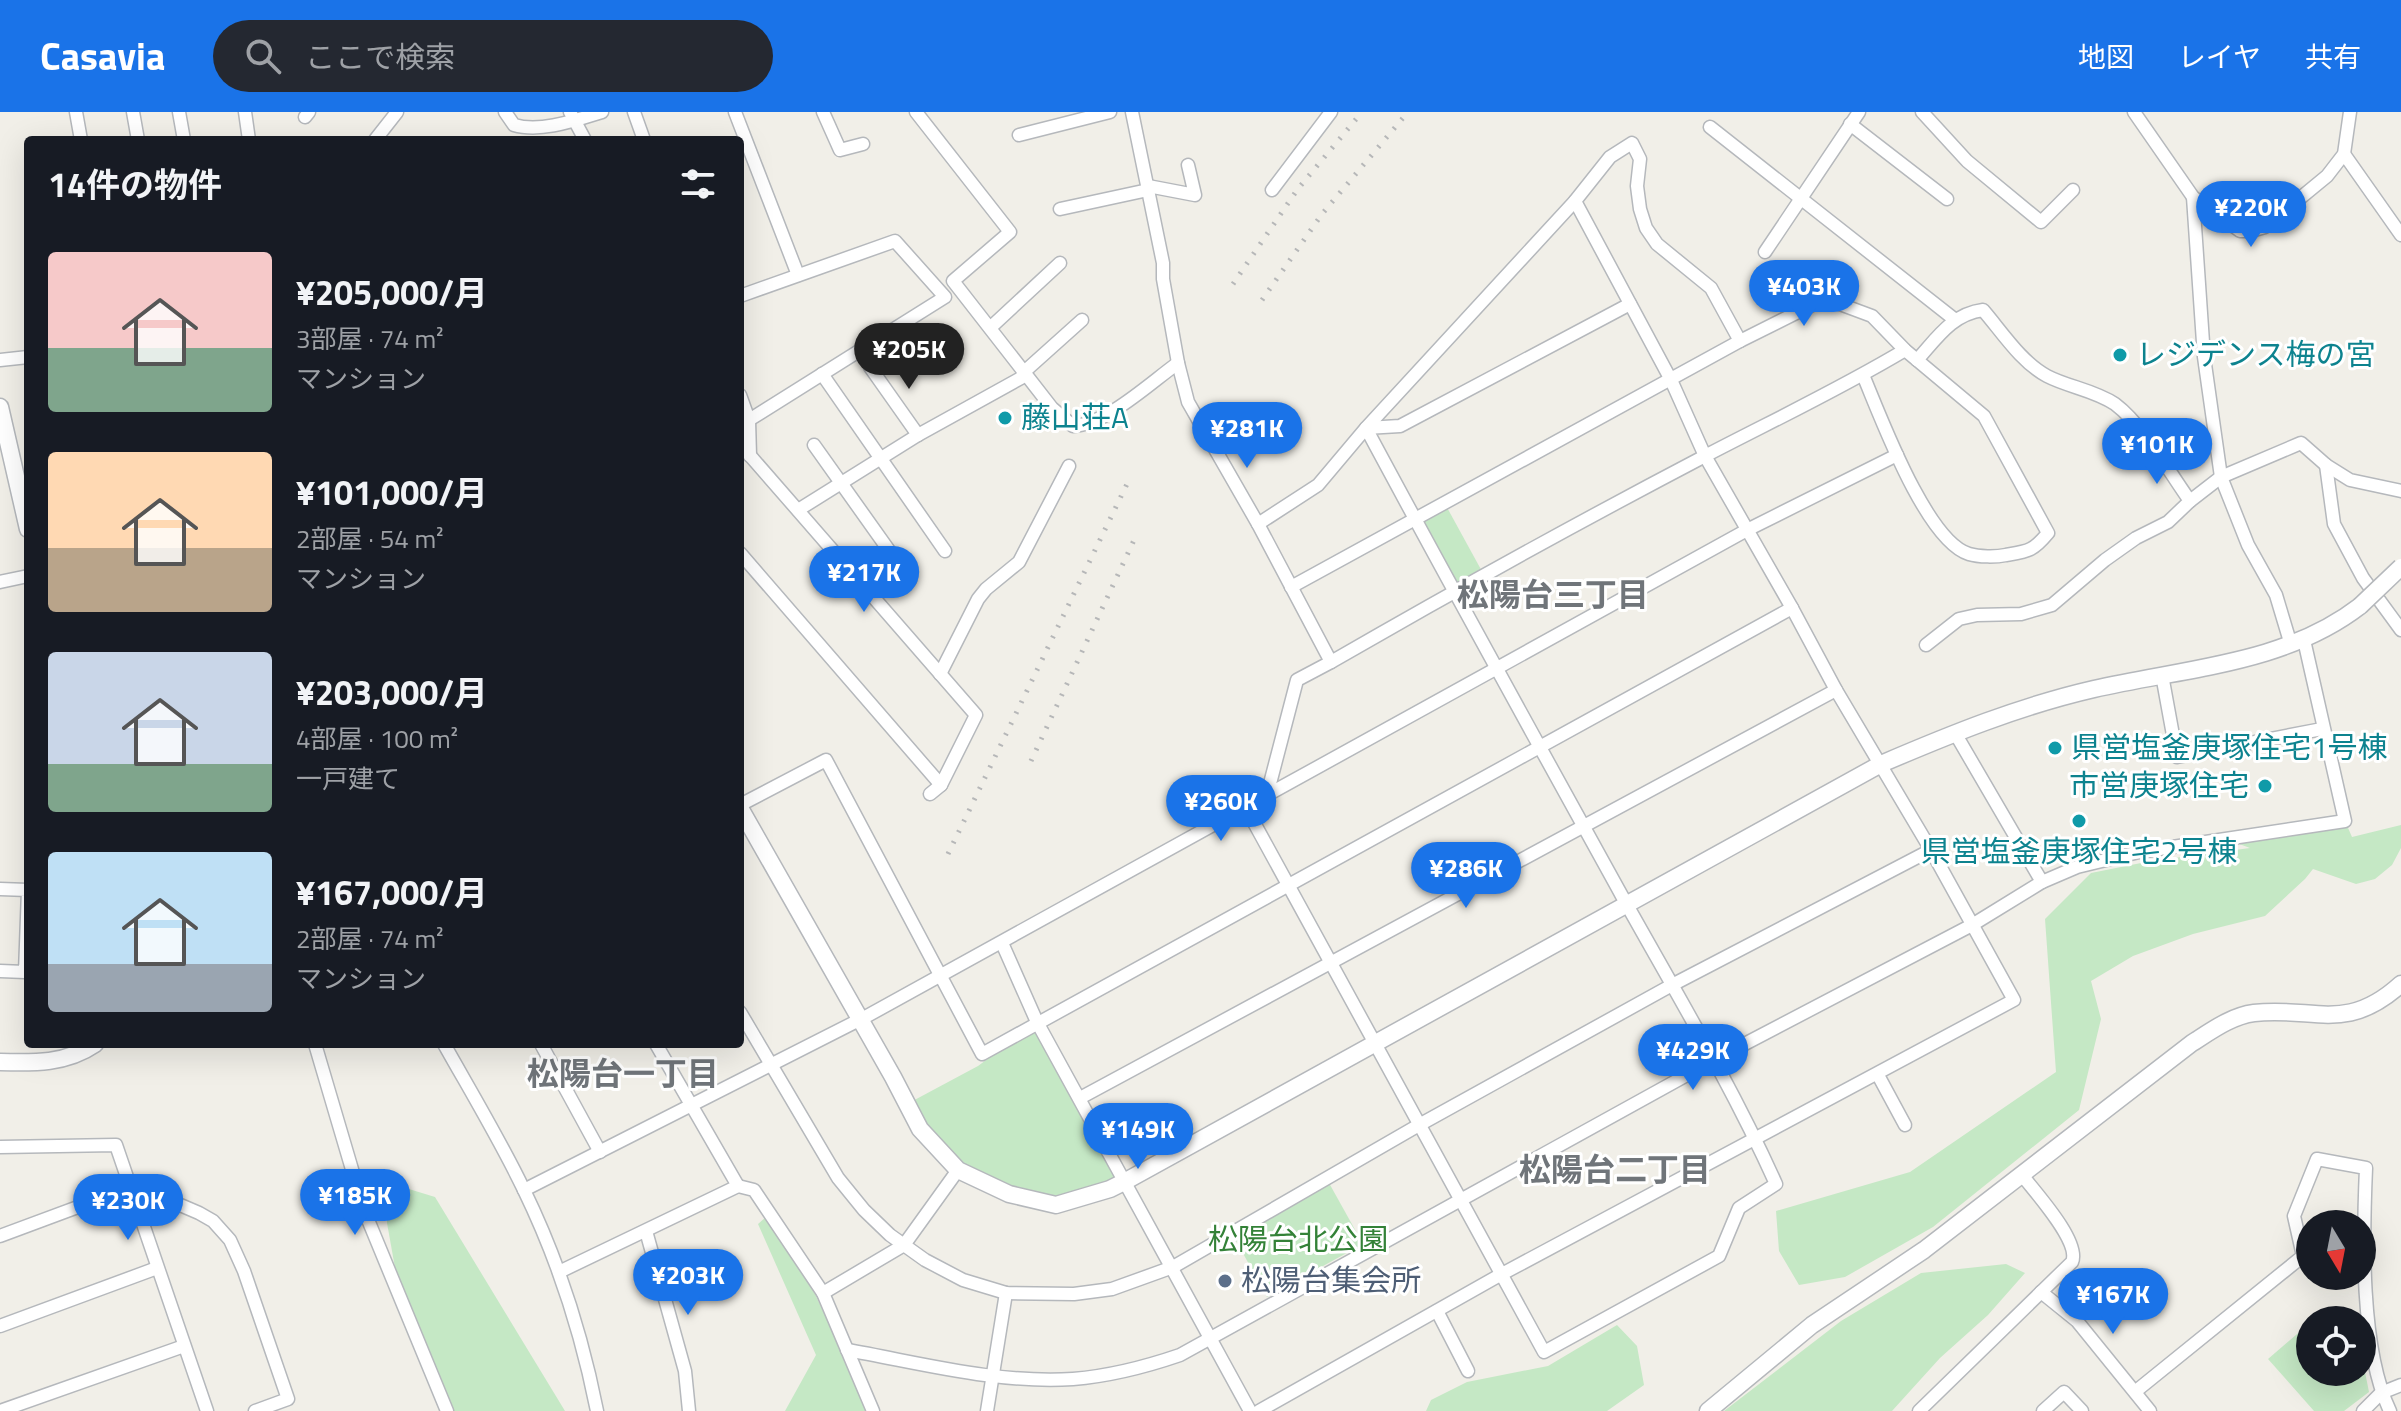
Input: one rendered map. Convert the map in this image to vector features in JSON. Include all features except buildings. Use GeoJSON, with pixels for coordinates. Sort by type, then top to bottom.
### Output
{"type":"FeatureCollection","features":[{"type":"Feature","properties":{"kind":"street"},"geometry":{"type":"LineString","coordinates":[[76,112],[80,136]]}},
{"type":"Feature","properties":{"kind":"street"},"geometry":{"type":"LineString","coordinates":[[133,112],[137,136]]}},
{"type":"Feature","properties":{"kind":"street"},"geometry":{"type":"LineString","coordinates":[[179,112],[183,136]]}},
{"type":"Feature","properties":{"kind":"street"},"geometry":{"type":"LineString","coordinates":[[245,112],[248,136]]}},
{"type":"Feature","properties":{"kind":"street"},"geometry":{"type":"LineString","coordinates":[[379,136],[397,112]]}},
{"type":"Feature","properties":{"kind":"street"},"geometry":{"type":"LineString","coordinates":[[505,112],[514,125],[525,128],[602,112]]}},
{"type":"Feature","properties":{"kind":"street"},"geometry":{"type":"LineString","coordinates":[[634,112],[643,136]]}},
{"type":"Feature","properties":{"kind":"street"},"geometry":{"type":"LineString","coordinates":[[735,112],[798,275]]}},
{"type":"Feature","properties":{"kind":"street"},"geometry":{"type":"LineString","coordinates":[[823,112],[840,150],[863,144]]}},
{"type":"Feature","properties":{"kind":"street"},"geometry":{"type":"LineString","coordinates":[[916,112],[1010,232],[953,281],[1052,408],[1073,426],[1086,426],[1178,363]]}},
{"type":"Feature","properties":{"kind":"street"},"geometry":{"type":"LineString","coordinates":[[1019,135],[1110,112]]}},
{"type":"Feature","properties":{"kind":"street"},"geometry":{"type":"LineString","coordinates":[[1132,112],[1178,363],[1188,402],[1258,524],[1331,662]]}},
{"type":"Feature","properties":{"kind":"street"},"geometry":{"type":"LineString","coordinates":[[1272,190],[1331,112]]}},
{"type":"Feature","properties":{"kind":"street"},"geometry":{"type":"LineString","coordinates":[[1765,252],[1859,112]]}},
{"type":"Feature","properties":{"kind":"street"},"geometry":{"type":"LineString","coordinates":[[1922,112],[1967,161],[2041,222],[2073,190]]}},
{"type":"Feature","properties":{"kind":"street"},"geometry":{"type":"LineString","coordinates":[[2134,112],[2193,197],[2240,231],[2265,227],[2327,176],[2344,154],[2350,112]]}},
{"type":"Feature","properties":{"kind":"street"},"geometry":{"type":"LineString","coordinates":[[572,116],[583,136]]}},
{"type":"Feature","properties":{"kind":"street"},"geometry":{"type":"LineString","coordinates":[[1850,124],[1947,199]]}},
{"type":"Feature","properties":{"kind":"street"},"geometry":{"type":"LineString","coordinates":[[1710,127],[1954,319]]}},
{"type":"Feature","properties":{"kind":"street"},"geometry":{"type":"LineString","coordinates":[[1258,524],[1318,485],[1366,428],[1575,201],[1610,157],[1632,143],[1640,159],[1637,186],[1646,228],[1657,244],[1711,288],[1740,341]]}},
{"type":"Feature","properties":{"kind":"street"},"geometry":{"type":"LineString","coordinates":[[2344,154],[2401,235]]}},
{"type":"Feature","properties":{"kind":"street"},"geometry":{"type":"LineString","coordinates":[[1060,209],[1148,188],[1195,195],[1188,165]]}},
{"type":"Feature","properties":{"kind":"street"},"geometry":{"type":"LineString","coordinates":[[847,1350],[993,1376],[1071,1379],[1113,1374],[1180,1355],[1714,1060],[1972,925],[2042,882],[2077,867],[2139,852],[2345,821],[2297,643],[2276,595],[2248,545],[2221,477],[2204,357],[2193,197]]}},
{"type":"Feature","properties":{"kind":"street"},"geometry":{"type":"LineString","coordinates":[[1259,1411],[1500,1275],[2014,1000],[1705,456],[1671,380],[1575,201]]}},
{"type":"Feature","properties":{"kind":"street"},"geometry":{"type":"LineString","coordinates":[[2387,213],[2401,209]]}},
{"type":"Feature","properties":{"kind":"street"},"geometry":{"type":"LineString","coordinates":[[744,295],[895,241],[945,297],[749,420]]}},
{"type":"Feature","properties":{"kind":"street"},"geometry":{"type":"LineString","coordinates":[[990,328],[1060,263]]}},
{"type":"Feature","properties":{"kind":"street"},"geometry":{"type":"LineString","coordinates":[[1291,587],[1809,304],[1829,300],[1872,316],[1905,350],[1984,416],[2048,533],[2036,548],[2001,556],[1967,554],[1948,538],[1929,517],[1897,455],[1863,375]]}},
{"type":"Feature","properties":{"kind":"street"},"geometry":{"type":"LineString","coordinates":[[1366,428],[1400,426],[1630,304]]}},
{"type":"Feature","properties":{"kind":"street"},"geometry":{"type":"LineString","coordinates":[[1917,360],[1954,319],[1966,312],[1983,310],[2032,366],[2048,377],[2092,392],[2115,405],[2138,429],[2190,501]]}},
{"type":"Feature","properties":{"kind":"street"},"geometry":{"type":"LineString","coordinates":[[798,510],[918,435],[1021,378],[1082,320]]}},
{"type":"Feature","properties":{"kind":"street"},"geometry":{"type":"LineString","coordinates":[[1267,795],[1297,680],[1453,591],[1905,350]]}},
{"type":"Feature","properties":{"kind":"street"},"geometry":{"type":"LineString","coordinates":[[0,360],[24,357]]}},
{"type":"Feature","properties":{"kind":"street"},"geometry":{"type":"LineString","coordinates":[[870,367],[918,435]]}},
{"type":"Feature","properties":{"kind":"street"},"geometry":{"type":"LineString","coordinates":[[822,374],[945,551]]}},
{"type":"Feature","properties":{"kind":"street"},"geometry":{"type":"LineString","coordinates":[[744,406],[749,420],[750,456]]}},
{"type":"Feature","properties":{"kind":"street"},"geometry":{"type":"LineString","coordinates":[[0,407],[24,514]]}},
{"type":"Feature","properties":{"kind":"street"},"geometry":{"type":"LineString","coordinates":[[1246,808],[1544,1352],[1719,1256],[1739,1208],[1776,1184],[1714,1060],[1453,591],[1366,428]]}},
{"type":"Feature","properties":{"kind":"street"},"geometry":{"type":"LineString","coordinates":[[1926,645],[1959,619],[1977,615],[2021,614],[2052,605],[2105,560],[2136,538],[2168,522],[2221,477],[2301,443],[2326,465],[2350,480],[2401,491]]}},
{"type":"Feature","properties":{"kind":"street"},"geometry":{"type":"LineString","coordinates":[[814,445],[910,580]]}},
{"type":"Feature","properties":{"kind":"street"},"geometry":{"type":"LineString","coordinates":[[744,449],[976,715],[941,785],[930,794]]}},
{"type":"Feature","properties":{"kind":"street"},"geometry":{"type":"LineString","coordinates":[[524,1190],[861,1019],[1747,530],[1897,455]]}},
{"type":"Feature","properties":{"kind":"street"},"geometry":{"type":"LineString","coordinates":[[2326,465],[2334,524],[2363,578],[2401,630]]}},
{"type":"Feature","properties":{"kind":"street"},"geometry":{"type":"LineString","coordinates":[[940,674],[978,599],[1019,562],[1069,466]]}},
{"type":"Feature","properties":{"kind":"street"},"geometry":{"type":"LineString","coordinates":[[744,558],[941,785]]}},
{"type":"Feature","properties":{"kind":"street"},"geometry":{"type":"LineString","coordinates":[[744,813],[920,1129],[958,1170],[1009,1194],[1056,1205],[1124,1182],[1881,764],[2036,704],[2249,658],[2297,643],[2340,621],[2401,567]]}},
{"type":"Feature","properties":{"kind":"street"},"geometry":{"type":"LineString","coordinates":[[0,582],[24,577]]}},
{"type":"Feature","properties":{"kind":"street"},"geometry":{"type":"LineString","coordinates":[[744,804],[826,760],[982,1054],[1792,608]]}},
{"type":"Feature","properties":{"kind":"street"},"geometry":{"type":"LineString","coordinates":[[2162,675],[2177,757],[2322,729]]}},
{"type":"Feature","properties":{"kind":"street"},"geometry":{"type":"LineString","coordinates":[[1080,1098],[1836,690]]}},
{"type":"Feature","properties":{"kind":"street"},"geometry":{"type":"LineString","coordinates":[[1955,733],[2042,882]]}},
{"type":"Feature","properties":{"kind":"street"},"geometry":{"type":"LineString","coordinates":[[744,1019],[838,1178],[864,1210],[904,1245],[963,1280],[1006,1293],[1074,1294],[1112,1289],[1173,1267],[1419,1125],[1672,985],[1931,850]]}},
{"type":"Feature","properties":{"kind":"street"},"geometry":{"type":"LineString","coordinates":[[0,889],[24,890]]}},
{"type":"Feature","properties":{"kind":"street"},"geometry":{"type":"LineString","coordinates":[[1002,943],[1037,1022],[1250,1411]]}},
{"type":"Feature","properties":{"kind":"street"},"geometry":{"type":"LineString","coordinates":[[0,971],[24,972]]}},
{"type":"Feature","properties":{"kind":"street"},"geometry":{"type":"LineString","coordinates":[[1708,1411],[1812,1325],[1924,1250],[2192,1043],[2230,1020],[2254,1013],[2321,1017],[2372,1006],[2401,984]]}},
{"type":"Feature","properties":{"kind":"street"},"geometry":{"type":"LineString","coordinates":[[0,1062],[56,1061],[78,1056],[89,1048]]}},
{"type":"Feature","properties":{"kind":"street"},"geometry":{"type":"LineString","coordinates":[[316,1048],[364,1210],[447,1411]]}},
{"type":"Feature","properties":{"kind":"street"},"geometry":{"type":"LineString","coordinates":[[446,1048],[524,1190],[559,1272],[587,1361],[597,1411]]}},
{"type":"Feature","properties":{"kind":"street"},"geometry":{"type":"LineString","coordinates":[[543,1048],[600,1152]]}},
{"type":"Feature","properties":{"kind":"street"},"geometry":{"type":"LineString","coordinates":[[658,1048],[738,1186]]}},
{"type":"Feature","properties":{"kind":"street"},"geometry":{"type":"LineString","coordinates":[[1878,1075],[1905,1125]]}},
{"type":"Feature","properties":{"kind":"street"},"geometry":{"type":"LineString","coordinates":[[0,1147],[116,1145],[207,1411]]}},
{"type":"Feature","properties":{"kind":"street"},"geometry":{"type":"LineString","coordinates":[[2136,1391],[2303,1256],[2294,1216],[2317,1159],[2366,1168],[2363,1229],[2367,1294],[2375,1374],[2390,1411]]}},
{"type":"Feature","properties":{"kind":"street"},"geometry":{"type":"LineString","coordinates":[[823,1293],[904,1245],[958,1170]]}},
{"type":"Feature","properties":{"kind":"street"},"geometry":{"type":"LineString","coordinates":[[1921,1410],[2075,1256],[2066,1234],[2022,1175]]}},
{"type":"Feature","properties":{"kind":"street"},"geometry":{"type":"LineString","coordinates":[[559,1272],[738,1186],[754,1190],[823,1293],[873,1411]]}},
{"type":"Feature","properties":{"kind":"street"},"geometry":{"type":"LineString","coordinates":[[0,1236],[129,1188],[157,1195],[213,1221],[230,1240],[244,1271],[288,1399],[255,1411]]}},
{"type":"Feature","properties":{"kind":"street"},"geometry":{"type":"LineString","coordinates":[[646,1231],[685,1371],[689,1411]]}},
{"type":"Feature","properties":{"kind":"street"},"geometry":{"type":"LineString","coordinates":[[0,1326],[157,1268]]}},
{"type":"Feature","properties":{"kind":"street"},"geometry":{"type":"LineString","coordinates":[[2041,1292],[2077,1321],[2150,1411]]}},
{"type":"Feature","properties":{"kind":"street"},"geometry":{"type":"LineString","coordinates":[[987,1411],[1006,1293]]}},
{"type":"Feature","properties":{"kind":"street"},"geometry":{"type":"LineString","coordinates":[[1437,1311],[1468,1371]]}},
{"type":"Feature","properties":{"kind":"street"},"geometry":{"type":"LineString","coordinates":[[0,1411],[184,1346]]}},
{"type":"Feature","properties":{"kind":"street"},"geometry":{"type":"LineString","coordinates":[[2363,1411],[2381,1393],[2401,1385]]}},
{"type":"Feature","properties":{"kind":"street"},"geometry":{"type":"LineString","coordinates":[[2043,1411],[2064,1392],[2082,1411]]}},
{"type":"Feature","properties":{"kind":"green space"},"geometry":{"type":"Polygon","coordinates":[[[1444,502],[1484,575],[1453,591],[1414,519],[1444,502]]]}},
{"type":"Feature","properties":{"kind":"green space"},"geometry":{"type":"Polygon","coordinates":[[[2345,821],[2352,837],[2401,825],[2401,848],[2392,865],[2375,879],[2356,884],[2313,869],[2265,916],[2193,934],[2133,956],[2091,981],[2101,1019],[2079,1110],[1933,1227],[1845,1277],[1799,1285],[1779,1251],[1776,1211],[1910,1172],[2056,1072],[2045,919],[2091,873],[2151,861],[2250,848],[2234,842],[2345,821]]]}},
{"type":"Feature","properties":{"kind":"green space"},"geometry":{"type":"Polygon","coordinates":[[[1037,1022],[1124,1182],[1056,1205],[958,1170],[907,1104],[978,1066],[1037,1022]]]}},
{"type":"Feature","properties":{"kind":"green space"},"geometry":{"type":"Polygon","coordinates":[[[386,1182],[435,1197],[565,1411],[450,1411],[399,1290],[387,1223],[386,1182]]]}},
{"type":"Feature","properties":{"kind":"green space","name":"松陽台北公園"},"geometry":{"type":"Polygon","coordinates":[[[1329,1183],[1363,1244],[1267,1297],[1234,1237],[1329,1183]]]}},
{"type":"Feature","properties":{"kind":"green space"},"geometry":{"type":"Polygon","coordinates":[[[766,1217],[815,1294],[870,1411],[785,1411],[816,1355],[758,1224],[766,1217]]]}},
{"type":"Feature","properties":{"kind":"green space"},"geometry":{"type":"Polygon","coordinates":[[[2006,1264],[2025,1273],[1988,1315],[1940,1358],[1892,1411],[1724,1411],[1841,1321],[1921,1273],[2006,1264]]]}},
{"type":"Feature","properties":{"kind":"green space"},"geometry":{"type":"Polygon","coordinates":[[[1617,1325],[1637,1346],[1644,1385],[1607,1411],[1426,1411],[1431,1400],[1467,1382],[1548,1366],[1617,1325]]]}},
{"type":"Feature","properties":{"kind":"green space"},"geometry":{"type":"Polygon","coordinates":[[[2296,1335],[2296,1386],[2368,1386],[2369,1392],[2344,1411],[2314,1411],[2268,1359],[2296,1335]]]}},
{"type":"Feature","properties":{"kind":"railway"},"geometry":{"type":"LineString","coordinates":[[1233,284],[1297,190],[1362,112]]}},
{"type":"Feature","properties":{"kind":"railway"},"geometry":{"type":"LineString","coordinates":[[1262,300],[1322,214],[1408,112]]}},
{"type":"Feature","properties":{"kind":"railway"},"geometry":{"type":"LineString","coordinates":[[948,854],[1127,484]]}},
{"type":"Feature","properties":{"kind":"railway"},"geometry":{"type":"LineString","coordinates":[[1031,761],[1135,538]]}},
{"type":"Feature","properties":{"kind":"place","name":"レジデンス梅の宮"},"geometry":{"type":"Point","coordinates":[2120,355]}},
{"type":"Feature","properties":{"kind":"place","name":"藤山荘A"},"geometry":{"type":"Point","coordinates":[1005,418]}},
{"type":"Feature","properties":{"kind":"place","name":"県営塩釜庚塚住宅1号棟"},"geometry":{"type":"Point","coordinates":[2055,748]}},
{"type":"Feature","properties":{"kind":"place","name":"市営庚塚住宅"},"geometry":{"type":"Point","coordinates":[2265,786]}},
{"type":"Feature","properties":{"kind":"place","name":"県営塩釜庚塚住宅2号棟"},"geometry":{"type":"Point","coordinates":[2079,821]}},
{"type":"Feature","properties":{"kind":"place","name":"松陽台集会所"},"geometry":{"type":"Point","coordinates":[1225,1281]}},
{"type":"Feature","properties":{"kind":"district","name":"松陽台三丁目"},"geometry":{"type":"Point","coordinates":[1553,595]}},
{"type":"Feature","properties":{"kind":"district","name":"松陽台一丁目"},"geometry":{"type":"Point","coordinates":[623,1074]}},
{"type":"Feature","properties":{"kind":"district","name":"松陽台二丁目"},"geometry":{"type":"Point","coordinates":[1615,1170]}}]}
